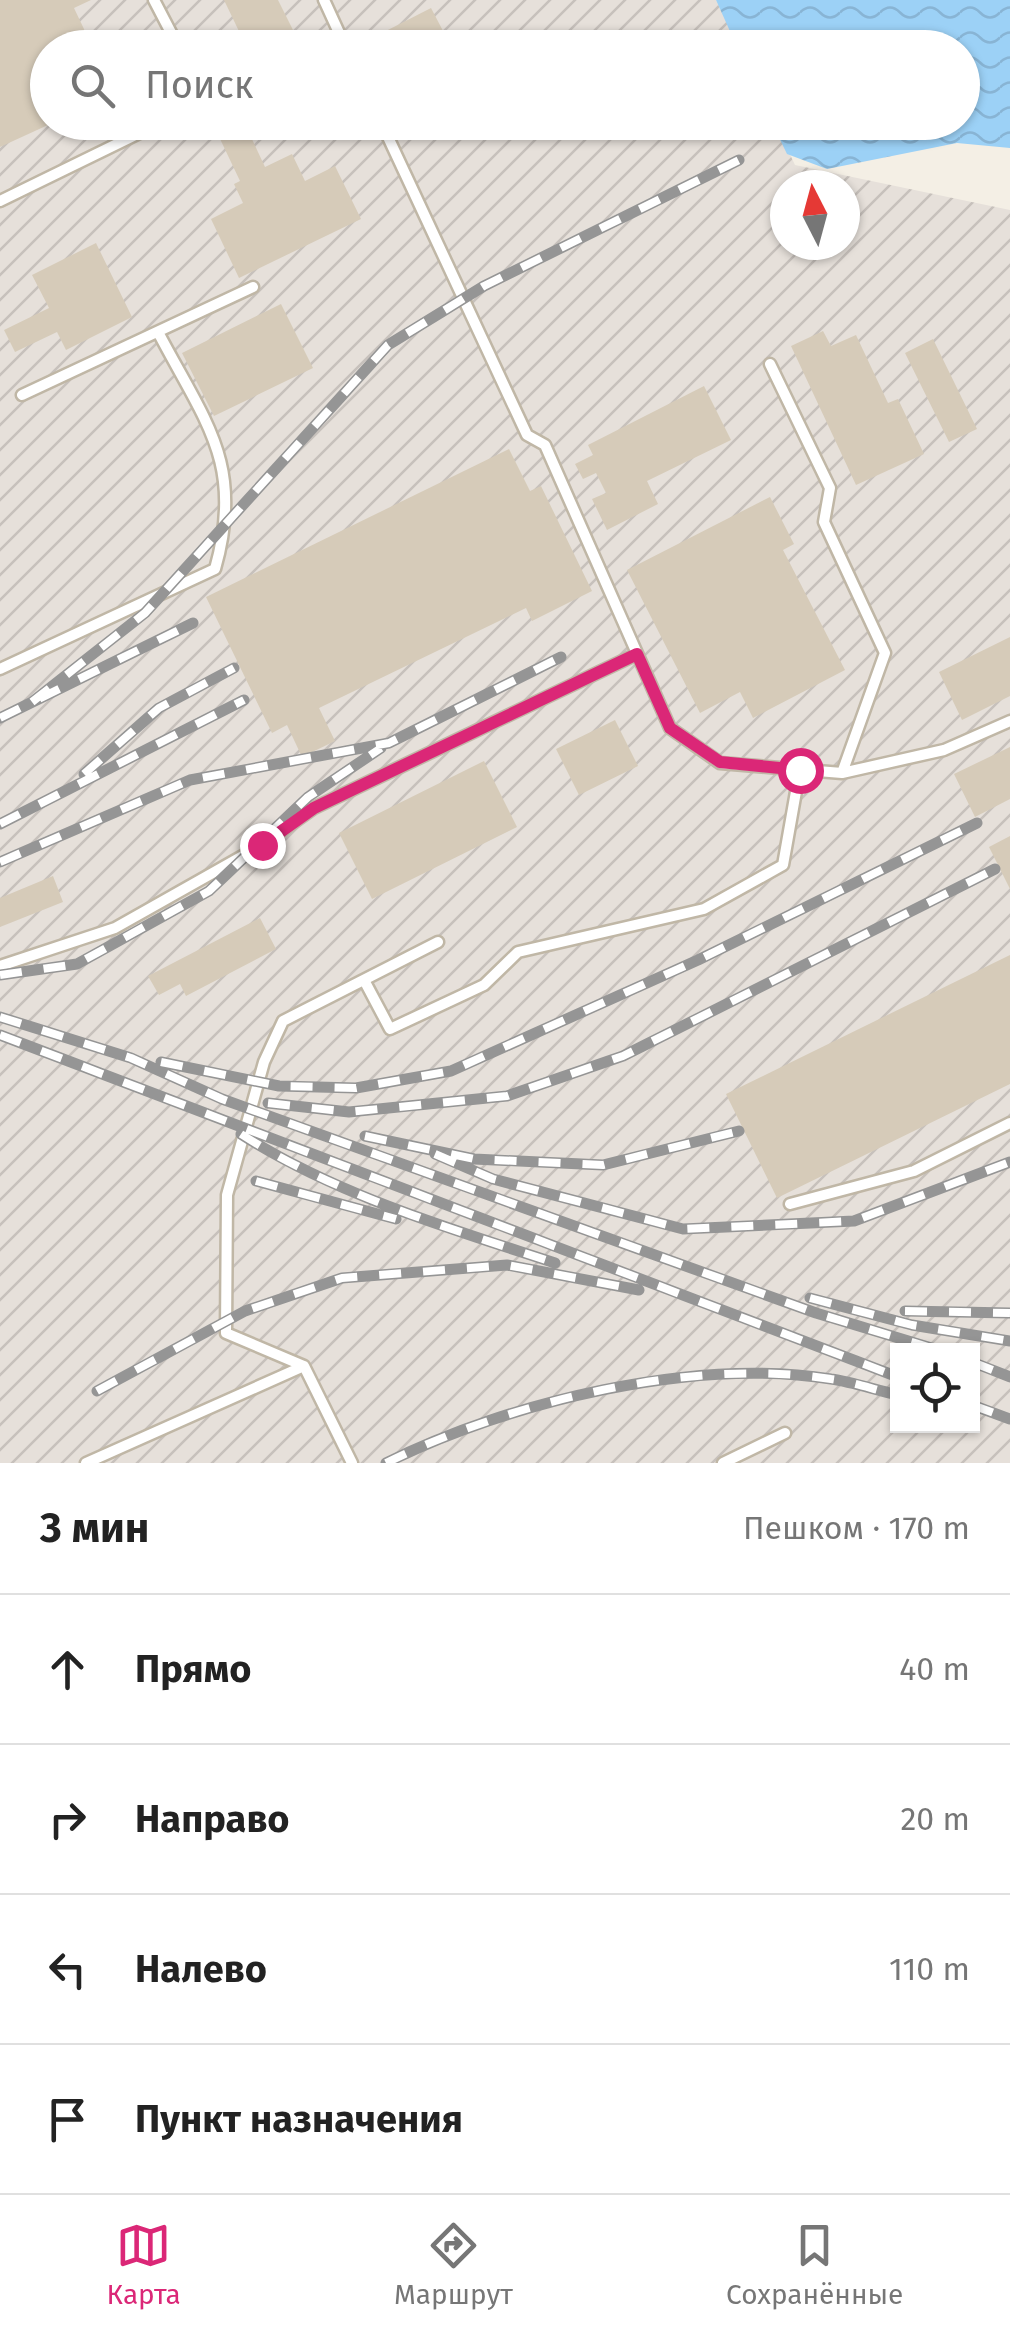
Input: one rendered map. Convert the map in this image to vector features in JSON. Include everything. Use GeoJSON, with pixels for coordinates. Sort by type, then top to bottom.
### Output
{"type":"FeatureCollection","features":[{"type":"Feature","properties":{"kind":"lane"},"geometry":{"type":"LineString","coordinates":[[154,0],[170,30]]}},
{"type":"Feature","properties":{"kind":"lane"},"geometry":{"type":"LineString","coordinates":[[324,0],[338,30]]}},
{"type":"Feature","properties":{"kind":"lane"},"geometry":{"type":"LineString","coordinates":[[0,201],[125,140]]}},
{"type":"Feature","properties":{"kind":"lane"},"geometry":{"type":"LineString","coordinates":[[389,140],[528,435],[545,445],[670,728],[720,762],[842,773],[944,750],[1010,721]]}},
{"type":"Feature","properties":{"kind":"lane"},"geometry":{"type":"LineString","coordinates":[[22,396],[254,288]]}},
{"type":"Feature","properties":{"kind":"lane"},"geometry":{"type":"LineString","coordinates":[[0,670],[214,569],[226,530],[228,483],[220,449],[158,332]]}},
{"type":"Feature","properties":{"kind":"lane"},"geometry":{"type":"LineString","coordinates":[[770,364],[830,488],[824,522],[885,653],[842,773]]}},
{"type":"Feature","properties":{"kind":"lane"},"geometry":{"type":"LineString","coordinates":[[0,966],[114,928],[262,845],[314,808],[637,654]]}},
{"type":"Feature","properties":{"kind":"lane"},"geometry":{"type":"LineString","coordinates":[[364,980],[390,1029],[484,985],[518,952],[704,909],[783,864],[800,770]]}},
{"type":"Feature","properties":{"kind":"lane"},"geometry":{"type":"LineString","coordinates":[[352,1463],[304,1366],[226,1333],[227,1195],[264,1062],[282,1021],[438,942]]}},
{"type":"Feature","properties":{"kind":"lane"},"geometry":{"type":"LineString","coordinates":[[790,1204],[914,1171],[1010,1123]]}},
{"type":"Feature","properties":{"kind":"lane"},"geometry":{"type":"LineString","coordinates":[[86,1463],[304,1366]]}},
{"type":"Feature","properties":{"kind":"lane"},"geometry":{"type":"LineString","coordinates":[[723,1463],[784,1433]]}},
{"type":"Feature","properties":{"kind":"shaded area"},"geometry":{"type":"Polygon","coordinates":[[[0,0],[716,0],[731,30],[30,30],[30,140],[783,140],[795,165],[819,170],[770,170],[770,260],[860,260],[860,179],[1010,210],[1010,1463],[0,1463],[0,0]]]}},
{"type":"Feature","properties":{"kind":"water"},"geometry":{"type":"Polygon","coordinates":[[[716,0],[1010,0],[1010,148],[957,143],[827,169],[787,154],[780,140],[980,140],[980,30],[729,30],[716,0]]]}},
{"type":"Feature","properties":{"kind":"building"},"geometry":{"type":"Polygon","coordinates":[[[0,0],[91,0],[74,8],[84,30],[30,30],[30,133],[0,147],[0,0]]]}},
{"type":"Feature","properties":{"kind":"building"},"geometry":{"type":"Polygon","coordinates":[[[224,0],[278,0],[293,30],[238,30],[224,0]]]}},
{"type":"Feature","properties":{"kind":"building"},"geometry":{"type":"Polygon","coordinates":[[[431,8],[443,30],[388,30],[431,8]]]}},
{"type":"Feature","properties":{"kind":"building"},"geometry":{"type":"Polygon","coordinates":[[[221,140],[252,140],[265,167],[292,154],[305,181],[335,166],[361,219],[239,278],[211,219],[243,203],[234,184],[240,181],[221,140]]]}},
{"type":"Feature","properties":{"kind":"building"},"geometry":{"type":"Polygon","coordinates":[[[96,243],[132,317],[66,350],[57,332],[15,352],[4,330],[49,308],[32,275],[96,243]]]}},
{"type":"Feature","properties":{"kind":"building"},"geometry":{"type":"Polygon","coordinates":[[[281,304],[313,368],[214,416],[182,353],[281,304]]]}},
{"type":"Feature","properties":{"kind":"building"},"geometry":{"type":"Polygon","coordinates":[[[823,331],[831,346],[856,335],[888,403],[898,399],[924,454],[856,485],[791,346],[823,331]]]}},
{"type":"Feature","properties":{"kind":"building"},"geometry":{"type":"Polygon","coordinates":[[[933,339],[977,429],[949,442],[905,353],[933,339]]]}},
{"type":"Feature","properties":{"kind":"building"},"geometry":{"type":"Polygon","coordinates":[[[704,386],[731,440],[647,481],[658,504],[607,530],[592,499],[606,493],[596,473],[583,479],[575,464],[593,455],[588,445],[704,386]]]}},
{"type":"Feature","properties":{"kind":"building"},"geometry":{"type":"Polygon","coordinates":[[[509,449],[530,491],[541,486],[592,591],[532,621],[526,608],[319,708],[335,741],[302,757],[287,725],[272,733],[206,597],[509,449]]]}},
{"type":"Feature","properties":{"kind":"building"},"geometry":{"type":"Polygon","coordinates":[[[770,497],[794,544],[783,550],[845,670],[753,718],[740,692],[700,713],[627,570],[770,497]]]}},
{"type":"Feature","properties":{"kind":"building"},"geometry":{"type":"Polygon","coordinates":[[[1010,637],[1010,696],[962,720],[939,672],[1010,637]]]}},
{"type":"Feature","properties":{"kind":"building"},"geometry":{"type":"Polygon","coordinates":[[[615,720],[638,766],[579,795],[556,749],[615,720]]]}},
{"type":"Feature","properties":{"kind":"building"},"geometry":{"type":"Polygon","coordinates":[[[1010,747],[1010,799],[975,817],[954,774],[1010,747]]]}},
{"type":"Feature","properties":{"kind":"building"},"geometry":{"type":"Polygon","coordinates":[[[484,761],[517,827],[372,899],[339,833],[484,761]]]}},
{"type":"Feature","properties":{"kind":"building"},"geometry":{"type":"Polygon","coordinates":[[[1010,836],[1010,889],[989,847],[1010,836]]]}},
{"type":"Feature","properties":{"kind":"building"},"geometry":{"type":"Polygon","coordinates":[[[53,876],[63,902],[0,927],[0,898],[53,876]]]}},
{"type":"Feature","properties":{"kind":"building"},"geometry":{"type":"Polygon","coordinates":[[[260,918],[276,949],[186,996],[180,984],[159,995],[148,976],[260,918]]]}},
{"type":"Feature","properties":{"kind":"building"},"geometry":{"type":"Polygon","coordinates":[[[1010,955],[1010,1084],[777,1198],[726,1094],[1010,955]]]}},
{"type":"Feature","properties":{"kind":"railway"},"geometry":{"type":"LineString","coordinates":[[32,702],[145,613],[388,345],[484,286],[739,160]]}},
{"type":"Feature","properties":{"kind":"railway"},"geometry":{"type":"LineString","coordinates":[[0,718],[193,623]]}},
{"type":"Feature","properties":{"kind":"railway"},"geometry":{"type":"LineString","coordinates":[[0,862],[190,780],[389,743],[561,657]]}},
{"type":"Feature","properties":{"kind":"railway"},"geometry":{"type":"LineString","coordinates":[[84,774],[159,708],[234,668]]}},
{"type":"Feature","properties":{"kind":"railway"},"geometry":{"type":"LineString","coordinates":[[0,824],[244,700]]}},
{"type":"Feature","properties":{"kind":"railway"},"geometry":{"type":"LineString","coordinates":[[0,975],[77,964],[209,891],[308,797],[381,748]]}},
{"type":"Feature","properties":{"kind":"railway"},"geometry":{"type":"LineString","coordinates":[[161,1062],[279,1086],[356,1088],[451,1071],[698,960],[977,823]]}},
{"type":"Feature","properties":{"kind":"railway"},"geometry":{"type":"LineString","coordinates":[[268,1103],[349,1112],[507,1096],[623,1056],[995,869]]}},
{"type":"Feature","properties":{"kind":"railway"},"geometry":{"type":"LineString","coordinates":[[0,1017],[131,1058],[222,1099],[816,1313],[915,1343]]}},
{"type":"Feature","properties":{"kind":"railway"},"geometry":{"type":"LineString","coordinates":[[0,1035],[890,1374]]}},
{"type":"Feature","properties":{"kind":"railway"},"geometry":{"type":"LineString","coordinates":[[365,1136],[474,1159],[603,1165],[739,1131]]}},
{"type":"Feature","properties":{"kind":"railway"},"geometry":{"type":"LineString","coordinates":[[241,1134],[277,1156],[354,1192],[555,1263]]}},
{"type":"Feature","properties":{"kind":"railway"},"geometry":{"type":"LineString","coordinates":[[435,1154],[493,1179],[683,1229],[854,1221],[1010,1162]]}},
{"type":"Feature","properties":{"kind":"railway"},"geometry":{"type":"LineString","coordinates":[[256,1181],[396,1219]]}},
{"type":"Feature","properties":{"kind":"railway"},"geometry":{"type":"LineString","coordinates":[[97,1391],[245,1311],[342,1278],[507,1265],[639,1290]]}},
{"type":"Feature","properties":{"kind":"railway"},"geometry":{"type":"LineString","coordinates":[[810,1298],[912,1325],[1010,1341]]}},
{"type":"Feature","properties":{"kind":"railway"},"geometry":{"type":"LineString","coordinates":[[905,1311],[1010,1313]]}},
{"type":"Feature","properties":{"kind":"railway"},"geometry":{"type":"LineString","coordinates":[[980,1365],[1010,1377]]}},
{"type":"Feature","properties":{"kind":"railway"},"geometry":{"type":"LineString","coordinates":[[386,1463],[488,1421],[544,1404],[662,1380],[777,1374],[839,1380],[890,1393]]}},
{"type":"Feature","properties":{"kind":"railway"},"geometry":{"type":"LineString","coordinates":[[980,1408],[1010,1419]]}},
{"type":"Feature","properties":{"kind":"route"},"geometry":{"type":"LineString","coordinates":[[262,845],[314,808],[637,654],[670,728],[720,762],[800,770]]}}]}
